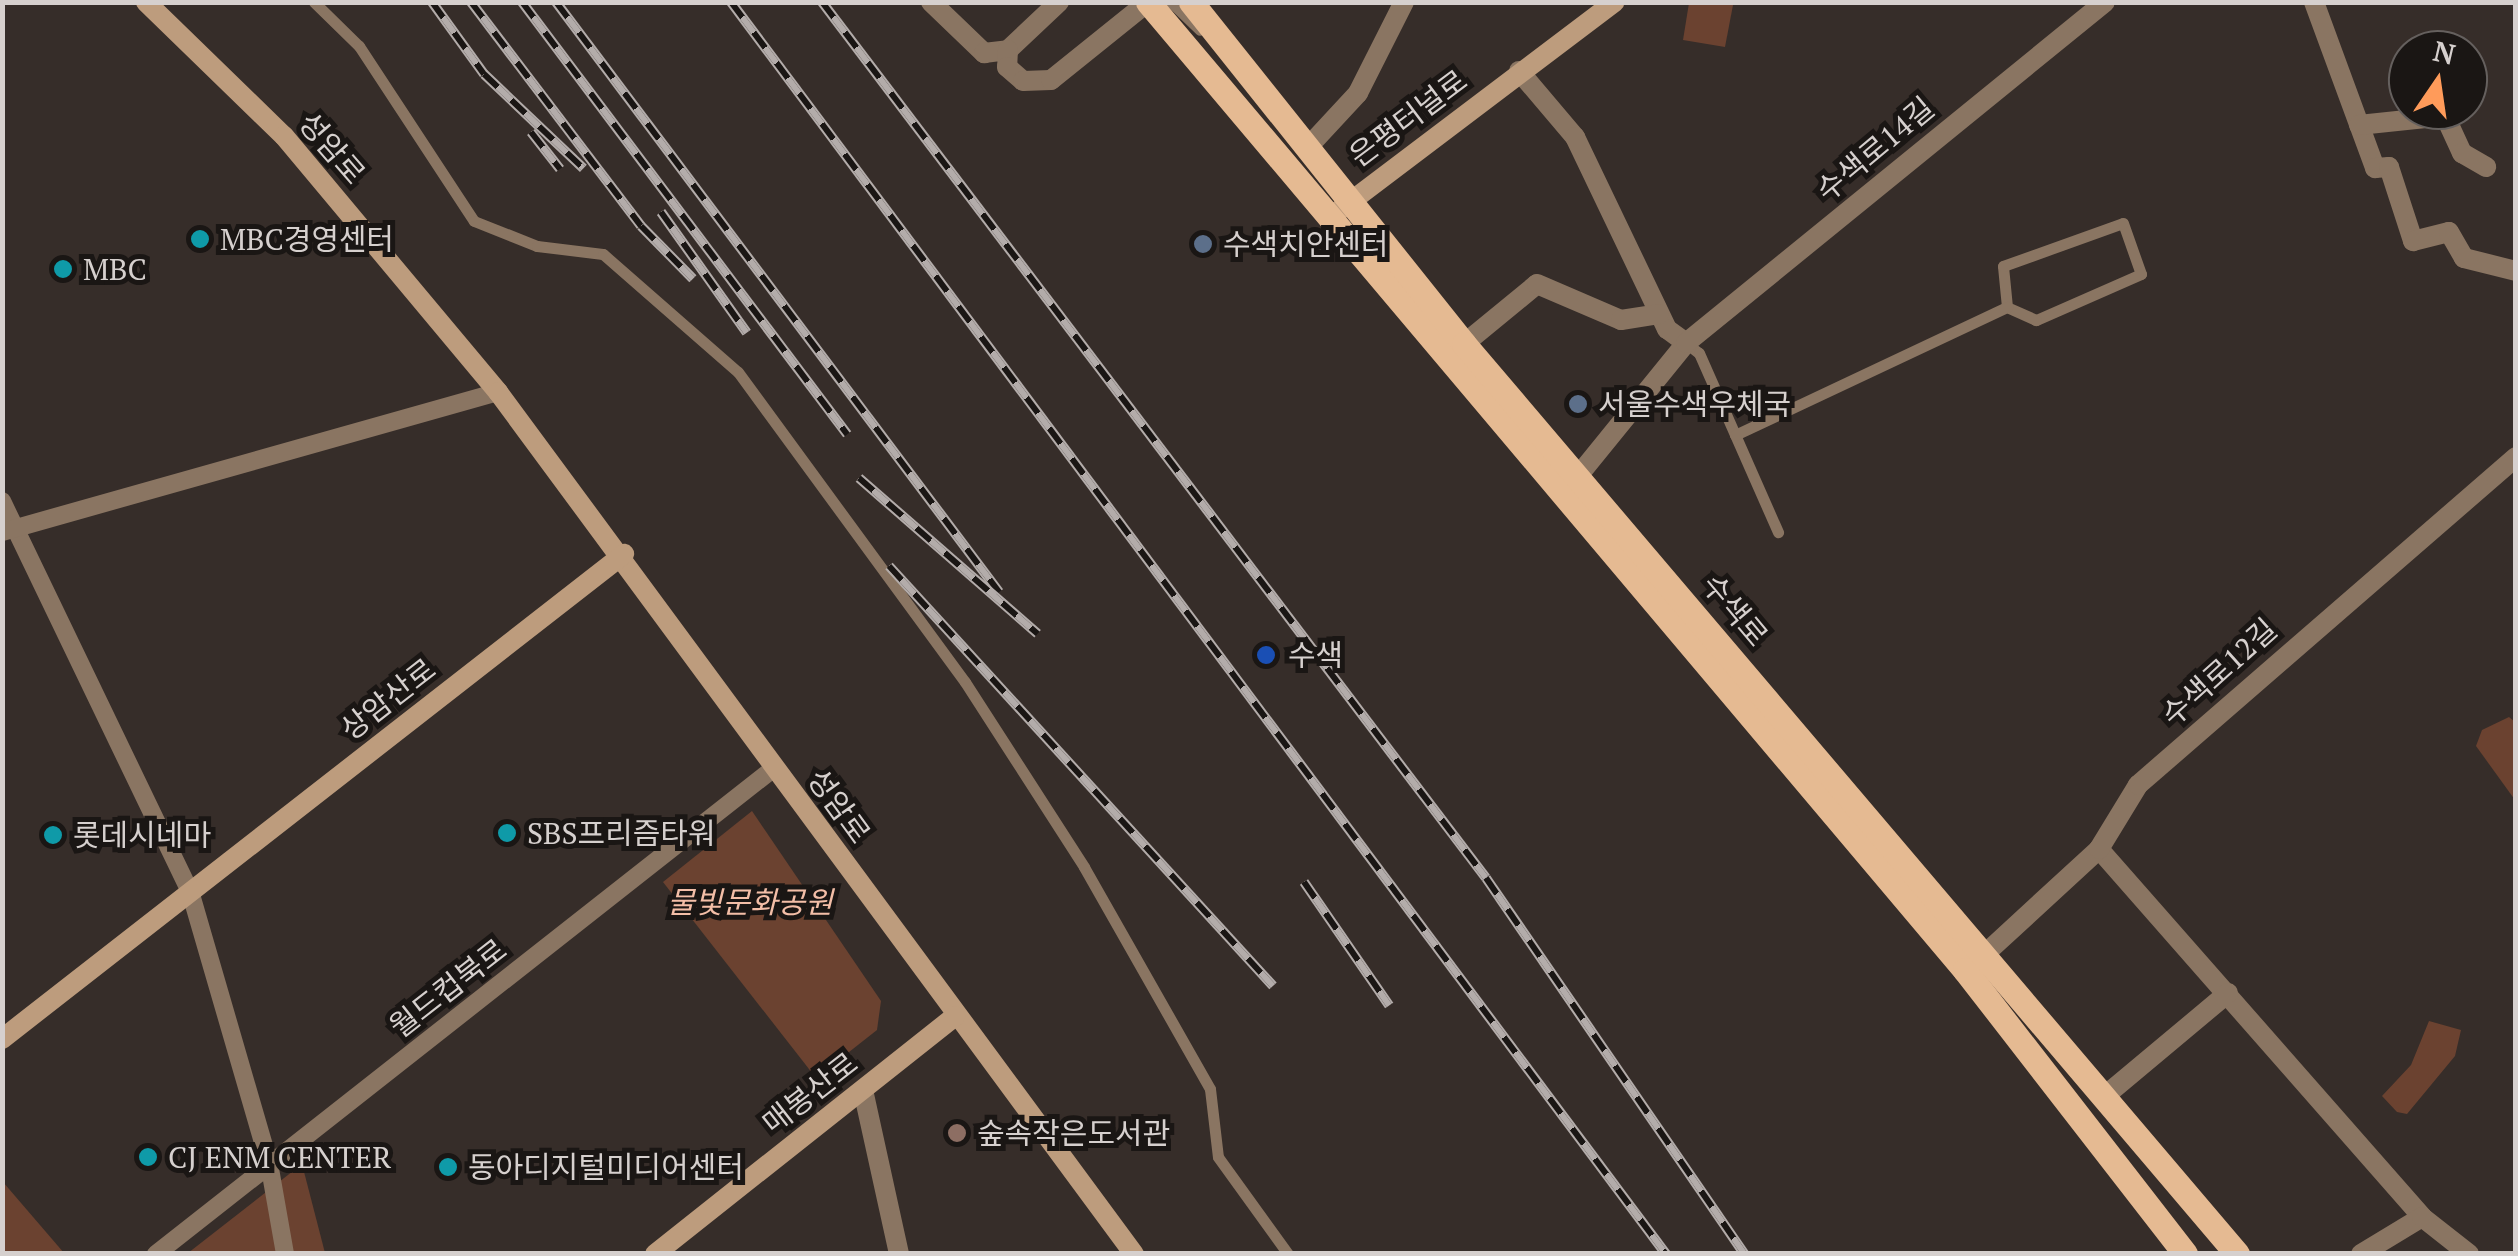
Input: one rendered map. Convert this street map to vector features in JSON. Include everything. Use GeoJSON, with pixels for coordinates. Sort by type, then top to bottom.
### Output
{"type":"FeatureCollection","features":[{"type":"Feature","properties":{"kind":"main road","name":"성암로"},"geometry":{"type":"LineString","coordinates":[[146,2],[284,136],[498,392],[624,554],[774,768],[1134,1254]]}},
{"type":"Feature","properties":{"kind":"main road","name":"수색로"},"geometry":{"type":"LineString","coordinates":[[1148,2],[1464,344],[1986,953],[2236,1253]]}},
{"type":"Feature","properties":{"kind":"main road","name":"수색로"},"geometry":{"type":"LineString","coordinates":[[1191,2],[1309,146],[1341,208],[1826,812],[1966,970],[2186,1254]]}},
{"type":"Feature","properties":{"kind":"main road","name":"은평터널로"},"geometry":{"type":"LineString","coordinates":[[1341,208],[1616,2]]}},
{"type":"Feature","properties":{"kind":"main road","name":"상암산로"},"geometry":{"type":"LineString","coordinates":[[2,1038],[624,554]]}},
{"type":"Feature","properties":{"kind":"main road"},"geometry":{"type":"LineString","coordinates":[[1826,812],[1832,792],[1847,792]]}},
{"type":"Feature","properties":{"kind":"main road","name":"매봉산로"},"geometry":{"type":"LineString","coordinates":[[655,1254],[955,1016]]}},
{"type":"Feature","properties":{"kind":"street","name":"수색로"},"geometry":{"type":"LineString","coordinates":[[931,2],[984,53],[1008,50],[1007,67],[1023,81],[1051,80],[1148,2]]}},
{"type":"Feature","properties":{"kind":"street"},"geometry":{"type":"LineString","coordinates":[[1008,50],[1059,2]]}},
{"type":"Feature","properties":{"kind":"street"},"geometry":{"type":"LineString","coordinates":[[1309,146],[1358,93],[1404,2]]}},
{"type":"Feature","properties":{"kind":"street","name":"수색로14길"},"geometry":{"type":"LineString","coordinates":[[1578,476],[1686,343],[2105,2]]}},
{"type":"Feature","properties":{"kind":"street"},"geometry":{"type":"LineString","coordinates":[[2314,2],[2375,168],[2388,167],[2413,241],[2449,232],[2464,258],[2516,271]]}},
{"type":"Feature","properties":{"kind":"street"},"geometry":{"type":"LineString","coordinates":[[1519,71],[1575,136],[1658,314],[1686,343]]}},
{"type":"Feature","properties":{"kind":"street"},"geometry":{"type":"LineString","coordinates":[[2359,125],[2445,116],[2462,153],[2486,167]]}},
{"type":"Feature","properties":{"kind":"street"},"geometry":{"type":"LineString","coordinates":[[1464,344],[1537,284],[1621,320],[1658,314]]}},
{"type":"Feature","properties":{"kind":"street"},"geometry":{"type":"LineString","coordinates":[[11,530],[498,392]]}},
{"type":"Feature","properties":{"kind":"street","name":"수색로12길"},"geometry":{"type":"LineString","coordinates":[[1986,953],[2099,849],[2138,785],[2516,457]]}},
{"type":"Feature","properties":{"kind":"street"},"geometry":{"type":"LineString","coordinates":[[2,501],[11,530],[190,892],[269,1163],[284,1254]]}},
{"type":"Feature","properties":{"kind":"street","name":"월드컵북로"},"geometry":{"type":"LineString","coordinates":[[156,1254],[774,768]]}},
{"type":"Feature","properties":{"kind":"street"},"geometry":{"type":"LineString","coordinates":[[2099,849],[2422,1217],[2468,1254]]}},
{"type":"Feature","properties":{"kind":"street"},"geometry":{"type":"LineString","coordinates":[[2106,1095],[2228,994]]}},
{"type":"Feature","properties":{"kind":"street"},"geometry":{"type":"LineString","coordinates":[[862,1090],[899,1254]]}},
{"type":"Feature","properties":{"kind":"street"},"geometry":{"type":"LineString","coordinates":[[2361,1254],[2422,1217]]}},
{"type":"Feature","properties":{"kind":"lane"},"geometry":{"type":"LineString","coordinates":[[314,2],[358,46],[474,221],[537,246],[603,254],[738,372],[964,682],[1084,867],[1210,1089],[1218,1157],[1288,1254]]}},
{"type":"Feature","properties":{"kind":"lane"},"geometry":{"type":"LineString","coordinates":[[1171,2],[1234,57]]}},
{"type":"Feature","properties":{"kind":"lane"},"geometry":{"type":"LineString","coordinates":[[1735,435],[2007,308],[2036,320],[2141,274],[2130,226],[2003,266],[2007,308]]}},
{"type":"Feature","properties":{"kind":"lane"},"geometry":{"type":"LineString","coordinates":[[1686,343],[1699,353],[1778,532]]}},
{"type":"Feature","properties":{"kind":"green space"},"geometry":{"type":"Polygon","coordinates":[[[1689,3],[1733,5],[1725,47],[1683,40],[1689,3]]]}},
{"type":"Feature","properties":{"kind":"green space"},"geometry":{"type":"Polygon","coordinates":[[[2509,717],[2515,722],[2515,800],[2476,746],[2482,730],[2509,717]]]}},
{"type":"Feature","properties":{"kind":"green space","name":"물빛문화공원"},"geometry":{"type":"Polygon","coordinates":[[[752,811],[881,1001],[877,1030],[816,1078],[663,882],[752,811]]]}},
{"type":"Feature","properties":{"kind":"green space"},"geometry":{"type":"Polygon","coordinates":[[[2429,1021],[2461,1030],[2455,1056],[2407,1114],[2397,1112],[2382,1096],[2411,1065],[2429,1021]]]}},
{"type":"Feature","properties":{"kind":"green space"},"geometry":{"type":"Polygon","coordinates":[[[302,1164],[325,1253],[188,1253],[302,1164]]]}},
{"type":"Feature","properties":{"kind":"green space"},"geometry":{"type":"Polygon","coordinates":[[[3,1182],[64,1253],[3,1253],[3,1182]]]}},
{"type":"Feature","properties":{"kind":"railway"},"geometry":{"type":"LineString","coordinates":[[432,2],[484,74],[583,168]]}},
{"type":"Feature","properties":{"kind":"railway"},"geometry":{"type":"LineString","coordinates":[[471,2],[641,226],[693,279]]}},
{"type":"Feature","properties":{"kind":"railway"},"geometry":{"type":"LineString","coordinates":[[522,2],[847,434]]}},
{"type":"Feature","properties":{"kind":"railway"},"geometry":{"type":"LineString","coordinates":[[556,2],[999,592]]}},
{"type":"Feature","properties":{"kind":"railway"},"geometry":{"type":"LineString","coordinates":[[731,2],[1666,1254]]}},
{"type":"Feature","properties":{"kind":"railway"},"geometry":{"type":"LineString","coordinates":[[822,2],[1486,878],[1744,1254]]}},
{"type":"Feature","properties":{"kind":"railway"},"geometry":{"type":"LineString","coordinates":[[531,132],[560,169]]}},
{"type":"Feature","properties":{"kind":"railway"},"geometry":{"type":"LineString","coordinates":[[661,212],[747,333]]}},
{"type":"Feature","properties":{"kind":"railway"},"geometry":{"type":"LineString","coordinates":[[859,478],[1038,634]]}},
{"type":"Feature","properties":{"kind":"railway"},"geometry":{"type":"LineString","coordinates":[[889,566],[1273,986]]}},
{"type":"Feature","properties":{"kind":"railway"},"geometry":{"type":"LineString","coordinates":[[1304,882],[1389,1005]]}},
{"type":"Feature","properties":{"kind":"place","name":"MBC경영센터"},"geometry":{"type":"Point","coordinates":[200,239]}},
{"type":"Feature","properties":{"kind":"place","name":"수색치안센터"},"geometry":{"type":"Point","coordinates":[1203,244]}},
{"type":"Feature","properties":{"kind":"place","name":"MBC"},"geometry":{"type":"Point","coordinates":[63,269]}},
{"type":"Feature","properties":{"kind":"place","name":"서울수색우체국"},"geometry":{"type":"Point","coordinates":[1578,404]}},
{"type":"Feature","properties":{"kind":"place","name":"수색"},"geometry":{"type":"Point","coordinates":[1266,655]}},
{"type":"Feature","properties":{"kind":"place","name":"SBS프리즘타워"},"geometry":{"type":"Point","coordinates":[507,833]}},
{"type":"Feature","properties":{"kind":"place","name":"롯데시네마"},"geometry":{"type":"Point","coordinates":[53,835]}},
{"type":"Feature","properties":{"kind":"place","name":"숲속작은도서관"},"geometry":{"type":"Point","coordinates":[957,1133]}},
{"type":"Feature","properties":{"kind":"place","name":"CJ ENM CENTER"},"geometry":{"type":"Point","coordinates":[148,1157]}},
{"type":"Feature","properties":{"kind":"place","name":"동아디지털미디어센터"},"geometry":{"type":"Point","coordinates":[448,1167]}}]}
